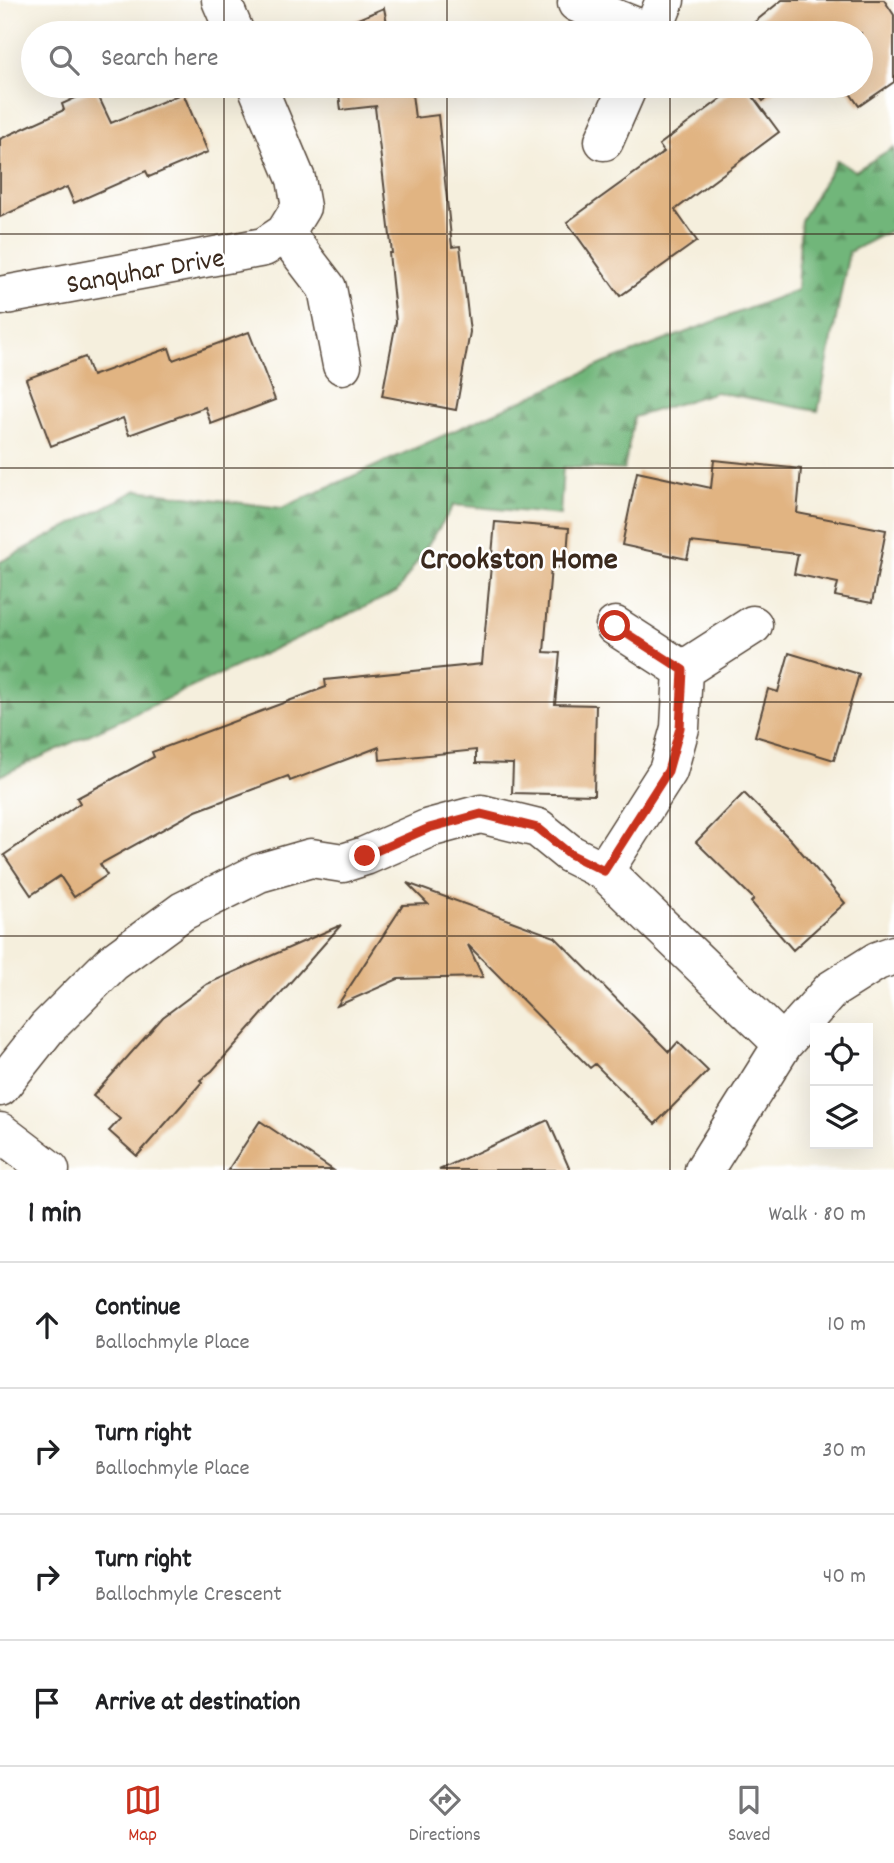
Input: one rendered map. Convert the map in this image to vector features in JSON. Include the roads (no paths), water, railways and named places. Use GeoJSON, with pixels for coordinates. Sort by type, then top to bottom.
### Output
{"type":"FeatureCollection","features":[{"type":"Feature","properties":{"kind":"street"},"geometry":{"type":"LineString","coordinates":[[221,0],[229,21]]}},
{"type":"Feature","properties":{"kind":"street"},"geometry":{"type":"LineString","coordinates":[[657,21],[665,0]]}},
{"type":"Feature","properties":{"kind":"street"},"geometry":{"type":"LineString","coordinates":[[577,3],[622,21]]}},
{"type":"Feature","properties":{"kind":"street"},"geometry":{"type":"LineString","coordinates":[[262,98],[296,179],[301,207],[285,233],[327,288],[342,365]]}},
{"type":"Feature","properties":{"kind":"street"},"geometry":{"type":"LineString","coordinates":[[604,141],[623,98]]}},
{"type":"Feature","properties":{"kind":"street","name":"Sanquhar Drive"},"geometry":{"type":"LineString","coordinates":[[0,296],[264,247],[285,233]]}},
{"type":"Feature","properties":{"kind":"street"},"geometry":{"type":"LineString","coordinates":[[683,670],[753,625]]}},
{"type":"Feature","properties":{"kind":"street"},"geometry":{"type":"LineString","coordinates":[[615,626],[683,670]]}},
{"type":"Feature","properties":{"kind":"street"},"geometry":{"type":"LineString","coordinates":[[604,871],[668,771],[680,728],[683,670]]}},
{"type":"Feature","properties":{"kind":"street"},"geometry":{"type":"LineString","coordinates":[[0,1087],[47,1028],[112,963],[183,911],[259,873],[311,858],[342,863],[429,828],[481,814],[538,828],[570,854],[604,871],[783,1044]]}},
{"type":"Feature","properties":{"kind":"street"},"geometry":{"type":"LineString","coordinates":[[704,1170],[783,1044],[831,990],[877,961],[894,954]]}},
{"type":"Feature","properties":{"kind":"street"},"geometry":{"type":"LineString","coordinates":[[0,1132],[50,1170]]}},
{"type":"Feature","properties":{"kind":"district","name":"Crookston Home"},"geometry":{"type":"Point","coordinates":[519,557]}}]}
